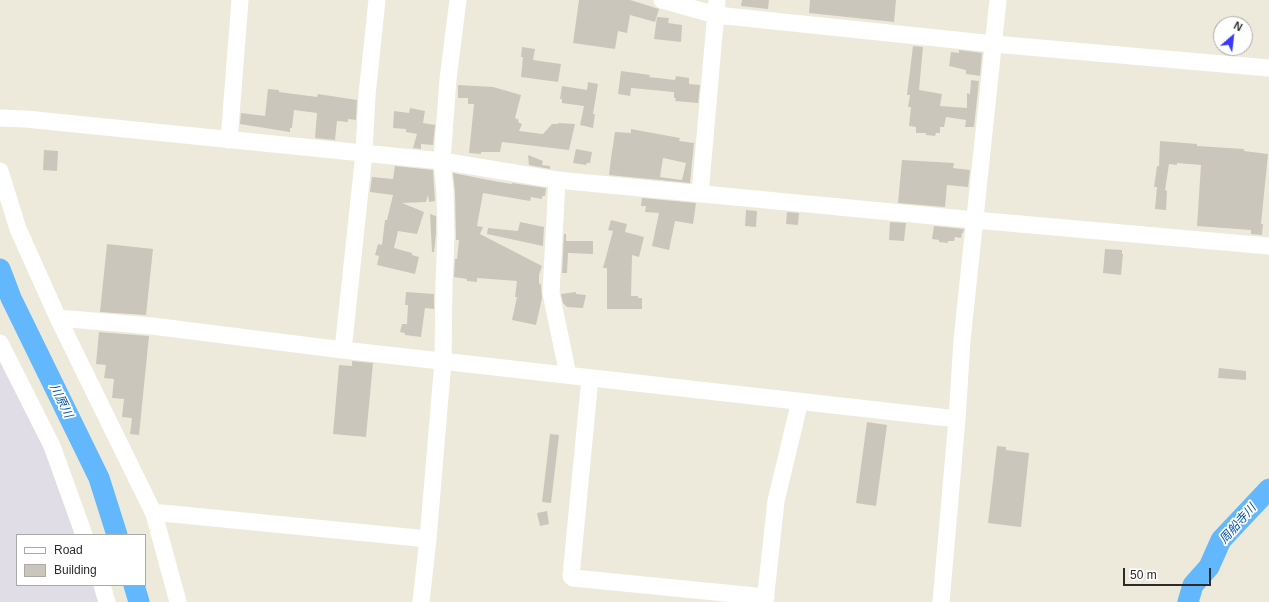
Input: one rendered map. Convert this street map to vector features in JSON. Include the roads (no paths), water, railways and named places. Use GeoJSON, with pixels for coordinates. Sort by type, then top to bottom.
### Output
{"type":"FeatureCollection","features":[{"type":"Feature","properties":{"kind":"street"},"geometry":{"type":"LineString","coordinates":[[229,140],[240,0]]}},
{"type":"Feature","properties":{"kind":"street"},"geometry":{"type":"LineString","coordinates":[[343,350],[364,153],[367,95],[377,0]]}},
{"type":"Feature","properties":{"kind":"street"},"geometry":{"type":"LineString","coordinates":[[421,602],[428,539],[443,361],[446,234],[445,192],[442,161],[448,80],[458,0]]}},
{"type":"Feature","properties":{"kind":"street"},"geometry":{"type":"LineString","coordinates":[[662,0],[994,44],[1269,68]]}},
{"type":"Feature","properties":{"kind":"street"},"geometry":{"type":"LineString","coordinates":[[941,602],[957,419],[962,340],[998,0]]}},
{"type":"Feature","properties":{"kind":"street"},"geometry":{"type":"LineString","coordinates":[[700,194],[717,7]]}},
{"type":"Feature","properties":{"kind":"street"},"geometry":{"type":"LineString","coordinates":[[0,118],[34,120],[442,161],[557,180],[975,220],[1269,246]]}},
{"type":"Feature","properties":{"kind":"street"},"geometry":{"type":"LineString","coordinates":[[0,171],[18,228],[58,318],[154,514],[178,602]]}},
{"type":"Feature","properties":{"kind":"street"},"geometry":{"type":"LineString","coordinates":[[557,180],[551,293],[568,375]]}},
{"type":"Feature","properties":{"kind":"street"},"geometry":{"type":"LineString","coordinates":[[58,318],[152,326],[343,350],[957,419]]}},
{"type":"Feature","properties":{"kind":"street"},"geometry":{"type":"LineString","coordinates":[[0,343],[52,446],[84,534]]}},
{"type":"Feature","properties":{"kind":"street"},"geometry":{"type":"LineString","coordinates":[[590,378],[571,576],[573,578],[766,599],[776,501],[800,401]]}},
{"type":"Feature","properties":{"kind":"street"},"geometry":{"type":"LineString","coordinates":[[154,514],[162,513],[428,539]]}},
{"type":"Feature","properties":{"kind":"street"},"geometry":{"type":"LineString","coordinates":[[102,586],[107,602]]}},
{"type":"Feature","properties":{"kind":"waterway","name":"川原川"},"geometry":{"type":"LineString","coordinates":[[0,269],[11,298],[99,478],[117,534]]}},
{"type":"Feature","properties":{"kind":"waterway","name":"周船寺川"},"geometry":{"type":"LineString","coordinates":[[1188,602],[1193,585],[1209,567],[1221,540],[1269,489]]}},
{"type":"Feature","properties":{"kind":"waterway","name":"川原川"},"geometry":{"type":"LineString","coordinates":[[134,586],[139,602]]}}]}
